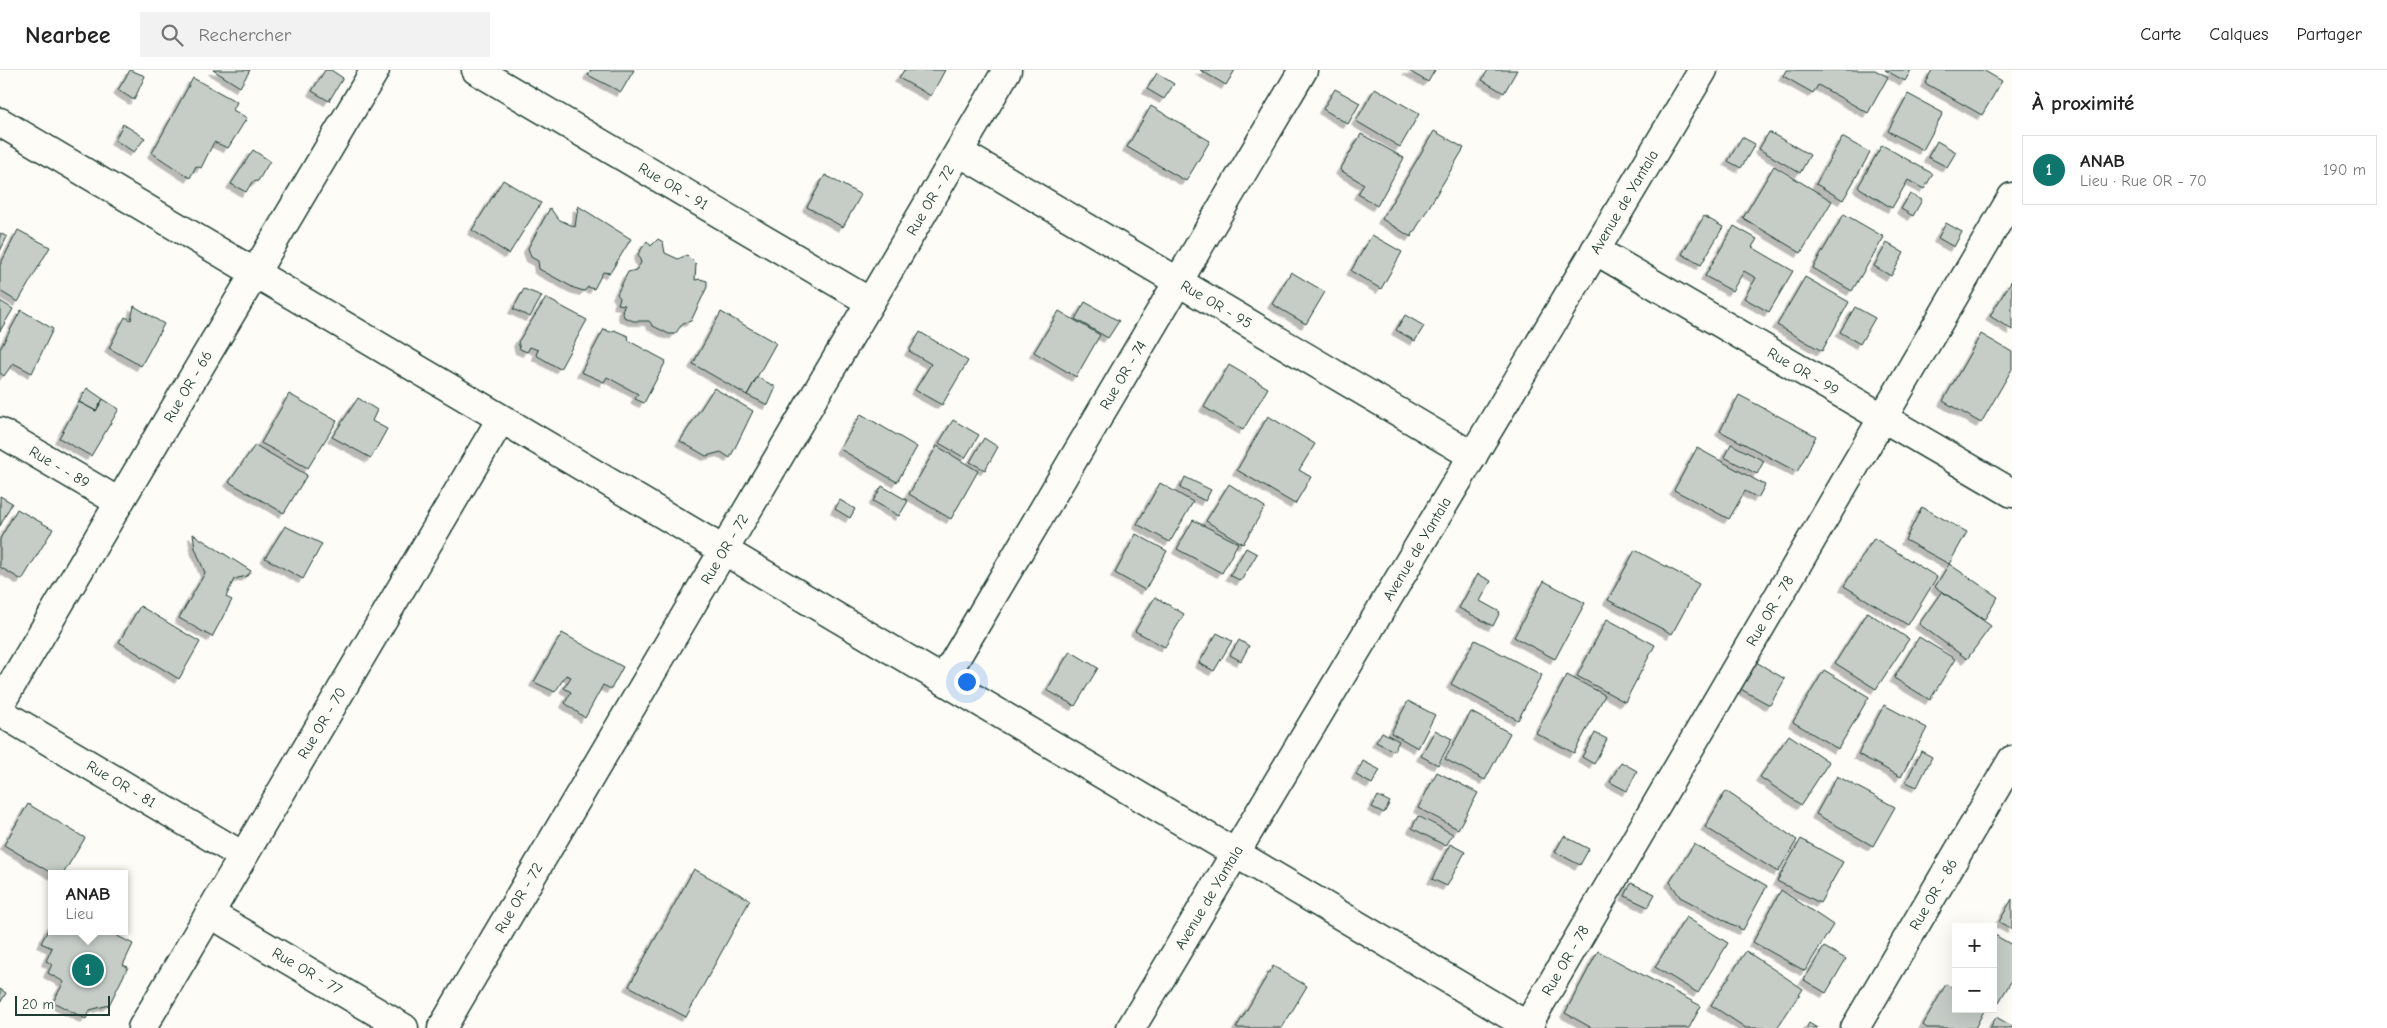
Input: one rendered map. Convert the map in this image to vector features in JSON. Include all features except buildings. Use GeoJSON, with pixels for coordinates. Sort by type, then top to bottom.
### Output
{"type":"FeatureCollection","features":[{"type":"Feature","properties":{"kind":"street","name":"Rue OR - 66"},"geometry":{"type":"LineString","coordinates":[[0,704],[375,70]]}},
{"type":"Feature","properties":{"kind":"street","name":"Rue OR - 91"},"geometry":{"type":"LineString","coordinates":[[476,70],[870,302]]}},
{"type":"Feature","properties":{"kind":"street","name":"Rue OR - 72"},"geometry":{"type":"LineString","coordinates":[[442,1028],[1007,70]]}},
{"type":"Feature","properties":{"kind":"street","name":"Rue OR - 74"},"geometry":{"type":"LineString","coordinates":[[943,680],[1303,70]]}},
{"type":"Feature","properties":{"kind":"street","name":"Avenue de Yantala"},"geometry":{"type":"LineString","coordinates":[[1131,1028],[1703,70]]}},
{"type":"Feature","properties":{"kind":"street"},"geometry":{"type":"LineString","coordinates":[[0,122],[1529,1027]]}},
{"type":"Feature","properties":{"kind":"street","name":"Rue OR - 95"},"geometry":{"type":"LineString","coordinates":[[958,152],[1473,456]]}},
{"type":"Feature","properties":{"kind":"street","name":"Rue OR - 78"},"geometry":{"type":"LineString","coordinates":[[1529,1027],[2012,197]]}},
{"type":"Feature","properties":{"kind":"street","name":"Rue OR - 99"},"geometry":{"type":"LineString","coordinates":[[1595,250],[2012,493]]}},
{"type":"Feature","properties":{"kind":"street","name":"Rue OR - 70"},"geometry":{"type":"LineString","coordinates":[[142,1028],[501,419]]}},
{"type":"Feature","properties":{"kind":"street","name":"Rue - - 89"},"geometry":{"type":"LineString","coordinates":[[0,432],[119,502]]}},
{"type":"Feature","properties":{"kind":"street","name":"Rue OR - 81"},"geometry":{"type":"LineString","coordinates":[[0,712],[243,856]]}},
{"type":"Feature","properties":{"kind":"street","name":"Rue OR - 86"},"geometry":{"type":"LineString","coordinates":[[1854,1028],[2012,760]]}},
{"type":"Feature","properties":{"kind":"street","name":"Rue OR - 77"},"geometry":{"type":"LineString","coordinates":[[209,913],[404,1028]]}},
{"type":"Feature","properties":{"kind":"place","name":"ANAB"},"geometry":{"type":"Point","coordinates":[88,970]}}]}
